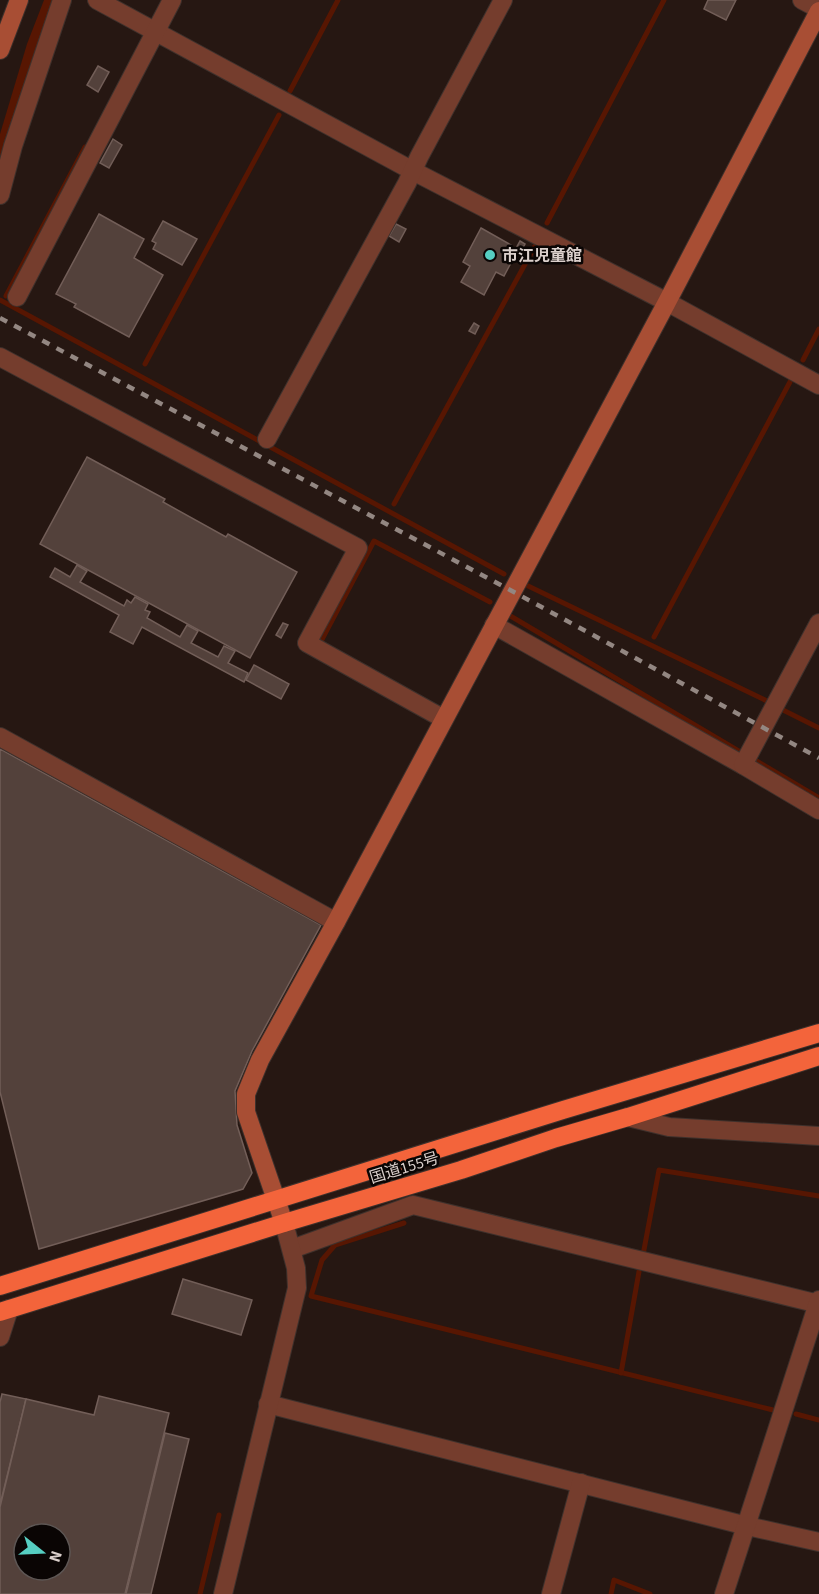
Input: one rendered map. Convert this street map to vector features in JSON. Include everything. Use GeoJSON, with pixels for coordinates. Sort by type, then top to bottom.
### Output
{"type":"FeatureCollection","features":[{"type":"Feature","properties":{"kind":"highway","name":"国道155号"},"geometry":{"type":"LineString","coordinates":[[0,1286],[563,1110],[819,1034]]}},
{"type":"Feature","properties":{"kind":"highway","name":"国道155号"},"geometry":{"type":"LineString","coordinates":[[5,1310],[461,1170],[819,1056]]}},
{"type":"Feature","properties":{"kind":"street"},"geometry":{"type":"LineString","coordinates":[[0,50],[19,0]]}},
{"type":"Feature","properties":{"kind":"street"},"geometry":{"type":"LineString","coordinates":[[0,195],[13,146],[62,0]]}},
{"type":"Feature","properties":{"kind":"street"},"geometry":{"type":"LineString","coordinates":[[97,0],[412,171],[667,302],[819,385]]}},
{"type":"Feature","properties":{"kind":"street"},"geometry":{"type":"LineString","coordinates":[[17,297],[172,0]]}},
{"type":"Feature","properties":{"kind":"street"},"geometry":{"type":"LineString","coordinates":[[267,439],[407,183],[503,0]]}},
{"type":"Feature","properties":{"kind":"street"},"geometry":{"type":"LineString","coordinates":[[223,1594],[297,1288],[292,1249],[246,1112],[246,1094],[260,1060],[667,302],[819,10],[802,0]]}},
{"type":"Feature","properties":{"kind":"street"},"geometry":{"type":"LineString","coordinates":[[0,357],[358,548],[308,643],[444,719]]}},
{"type":"Feature","properties":{"kind":"street"},"geometry":{"type":"LineString","coordinates":[[743,765],[819,623]]}},
{"type":"Feature","properties":{"kind":"street"},"geometry":{"type":"LineString","coordinates":[[494,625],[819,810]]}},
{"type":"Feature","properties":{"kind":"street"},"geometry":{"type":"LineString","coordinates":[[0,737],[336,922]]}},
{"type":"Feature","properties":{"kind":"street"},"geometry":{"type":"LineString","coordinates":[[628,1117],[669,1127],[819,1136]]}},
{"type":"Feature","properties":{"kind":"street"},"geometry":{"type":"LineString","coordinates":[[292,1249],[412,1205],[819,1303],[724,1594]]}},
{"type":"Feature","properties":{"kind":"street"},"geometry":{"type":"LineString","coordinates":[[0,1338],[5,1310]]}},
{"type":"Feature","properties":{"kind":"street"},"geometry":{"type":"LineString","coordinates":[[268,1404],[747,1526],[819,1542]]}},
{"type":"Feature","properties":{"kind":"street"},"geometry":{"type":"LineString","coordinates":[[551,1594],[581,1483]]}},
{"type":"Feature","properties":{"kind":"shaded area"},"geometry":{"type":"Polygon","coordinates":[[[44,0],[56,0],[0,173],[0,134],[27,44],[44,0]]]}},
{"type":"Feature","properties":{"kind":"building"},"geometry":{"type":"Polygon","coordinates":[[[708,0],[736,0],[726,20],[704,9],[708,0]]]}},
{"type":"Feature","properties":{"kind":"building"},"geometry":{"type":"Polygon","coordinates":[[[98,66],[109,72],[98,92],[87,85],[98,66]]]}},
{"type":"Feature","properties":{"kind":"building"},"geometry":{"type":"Polygon","coordinates":[[[113,139],[122,145],[109,168],[100,163],[113,139]]]}},
{"type":"Feature","properties":{"kind":"building"},"geometry":{"type":"Polygon","coordinates":[[[99,214],[144,239],[134,258],[163,275],[129,337],[74,307],[76,304],[56,294],[99,214]]]}},
{"type":"Feature","properties":{"kind":"building"},"geometry":{"type":"Polygon","coordinates":[[[163,221],[197,239],[182,265],[153,249],[156,243],[152,241],[163,221]]]}},
{"type":"Feature","properties":{"kind":"building"},"geometry":{"type":"Polygon","coordinates":[[[396,224],[406,229],[399,242],[389,236],[396,224]]]}},
{"type":"Feature","properties":{"kind":"building"},"geometry":{"type":"Polygon","coordinates":[[[481,228],[511,245],[505,257],[512,261],[504,276],[496,272],[484,295],[461,282],[470,266],[463,262],[481,228]]]}},
{"type":"Feature","properties":{"kind":"building"},"geometry":{"type":"Polygon","coordinates":[[[520,241],[525,244],[519,255],[514,252],[520,241]]]}},
{"type":"Feature","properties":{"kind":"building"},"geometry":{"type":"Polygon","coordinates":[[[474,323],[479,326],[475,334],[469,331],[474,323]]]}},
{"type":"Feature","properties":{"kind":"building"},"geometry":{"type":"Polygon","coordinates":[[[87,457],[165,499],[163,502],[226,537],[228,534],[297,572],[250,658],[40,544],[87,457]]]}},
{"type":"Feature","properties":{"kind":"building"},"geometry":{"type":"Polygon","coordinates":[[[77,565],[87,571],[80,582],[124,606],[127,600],[131,603],[135,597],[148,604],[145,610],[150,612],[147,618],[180,637],[187,625],[198,631],[191,643],[218,657],[224,646],[235,651],[228,663],[248,673],[244,682],[142,627],[133,644],[110,632],[119,615],[50,577],[55,568],[70,577],[77,565]]]}},
{"type":"Feature","properties":{"kind":"building"},"geometry":{"type":"Polygon","coordinates":[[[283,623],[288,625],[281,638],[276,635],[283,623]]]}},
{"type":"Feature","properties":{"kind":"building"},"geometry":{"type":"Polygon","coordinates":[[[254,665],[289,684],[281,699],[246,680],[254,665]]]}},
{"type":"Feature","properties":{"kind":"building"},"geometry":{"type":"Polygon","coordinates":[[[0,749],[321,925],[252,1051],[235,1091],[237,1125],[252,1173],[243,1189],[39,1249],[0,1092],[0,749]]]}},
{"type":"Feature","properties":{"kind":"building"},"geometry":{"type":"Polygon","coordinates":[[[183,1279],[252,1300],[241,1335],[172,1314],[183,1279]]]}},
{"type":"Feature","properties":{"kind":"building"},"geometry":{"type":"Polygon","coordinates":[[[2,1394],[26,1399],[0,1505],[0,1402],[2,1394]]]}},
{"type":"Feature","properties":{"kind":"building"},"geometry":{"type":"Polygon","coordinates":[[[99,1396],[169,1413],[125,1594],[0,1594],[0,1507],[26,1399],[94,1415],[99,1396]]]}},
{"type":"Feature","properties":{"kind":"building"},"geometry":{"type":"Polygon","coordinates":[[[165,1433],[189,1439],[151,1594],[126,1594],[165,1433]]]}},
{"type":"Feature","properties":{"kind":"waterway"},"geometry":{"type":"LineString","coordinates":[[290,91],[338,0]]}},
{"type":"Feature","properties":{"kind":"waterway"},"geometry":{"type":"LineString","coordinates":[[547,223],[664,0]]}},
{"type":"Feature","properties":{"kind":"waterway"},"geometry":{"type":"LineString","coordinates":[[145,364],[279,115]]}},
{"type":"Feature","properties":{"kind":"waterway"},"geometry":{"type":"LineString","coordinates":[[6,296],[85,147]]}},
{"type":"Feature","properties":{"kind":"waterway"},"geometry":{"type":"LineString","coordinates":[[394,504],[535,246]]}},
{"type":"Feature","properties":{"kind":"waterway"},"geometry":{"type":"LineString","coordinates":[[0,300],[504,574]]}},
{"type":"Feature","properties":{"kind":"waterway"},"geometry":{"type":"LineString","coordinates":[[803,360],[819,329]]}},
{"type":"Feature","properties":{"kind":"waterway"},"geometry":{"type":"LineString","coordinates":[[654,637],[791,380]]}},
{"type":"Feature","properties":{"kind":"waterway"},"geometry":{"type":"LineString","coordinates":[[319,645],[374,541],[490,602]]}},
{"type":"Feature","properties":{"kind":"waterway"},"geometry":{"type":"LineString","coordinates":[[524,584],[769,702]]}},
{"type":"Feature","properties":{"kind":"waterway"},"geometry":{"type":"LineString","coordinates":[[507,614],[742,753]]}},
{"type":"Feature","properties":{"kind":"waterway"},"geometry":{"type":"LineString","coordinates":[[779,708],[819,728]]}},
{"type":"Feature","properties":{"kind":"waterway"},"geometry":{"type":"LineString","coordinates":[[755,760],[819,798]]}},
{"type":"Feature","properties":{"kind":"waterway"},"geometry":{"type":"LineString","coordinates":[[643,1255],[659,1170],[819,1196]]}},
{"type":"Feature","properties":{"kind":"waterway"},"geometry":{"type":"LineString","coordinates":[[404,1223],[335,1245],[322,1260],[311,1296],[773,1410]]}},
{"type":"Feature","properties":{"kind":"waterway"},"geometry":{"type":"LineString","coordinates":[[621,1373],[640,1266]]}},
{"type":"Feature","properties":{"kind":"waterway"},"geometry":{"type":"LineString","coordinates":[[796,1414],[819,1420]]}},
{"type":"Feature","properties":{"kind":"waterway"},"geometry":{"type":"LineString","coordinates":[[200,1594],[219,1515]]}},
{"type":"Feature","properties":{"kind":"waterway"},"geometry":{"type":"LineString","coordinates":[[611,1594],[614,1580],[650,1594]]}},
{"type":"Feature","properties":{"kind":"railway"},"geometry":{"type":"LineString","coordinates":[[0,318],[512,591],[819,758]]}},
{"type":"Feature","properties":{"kind":"place","name":"市江児童館"},"geometry":{"type":"Point","coordinates":[490,255]}}]}
